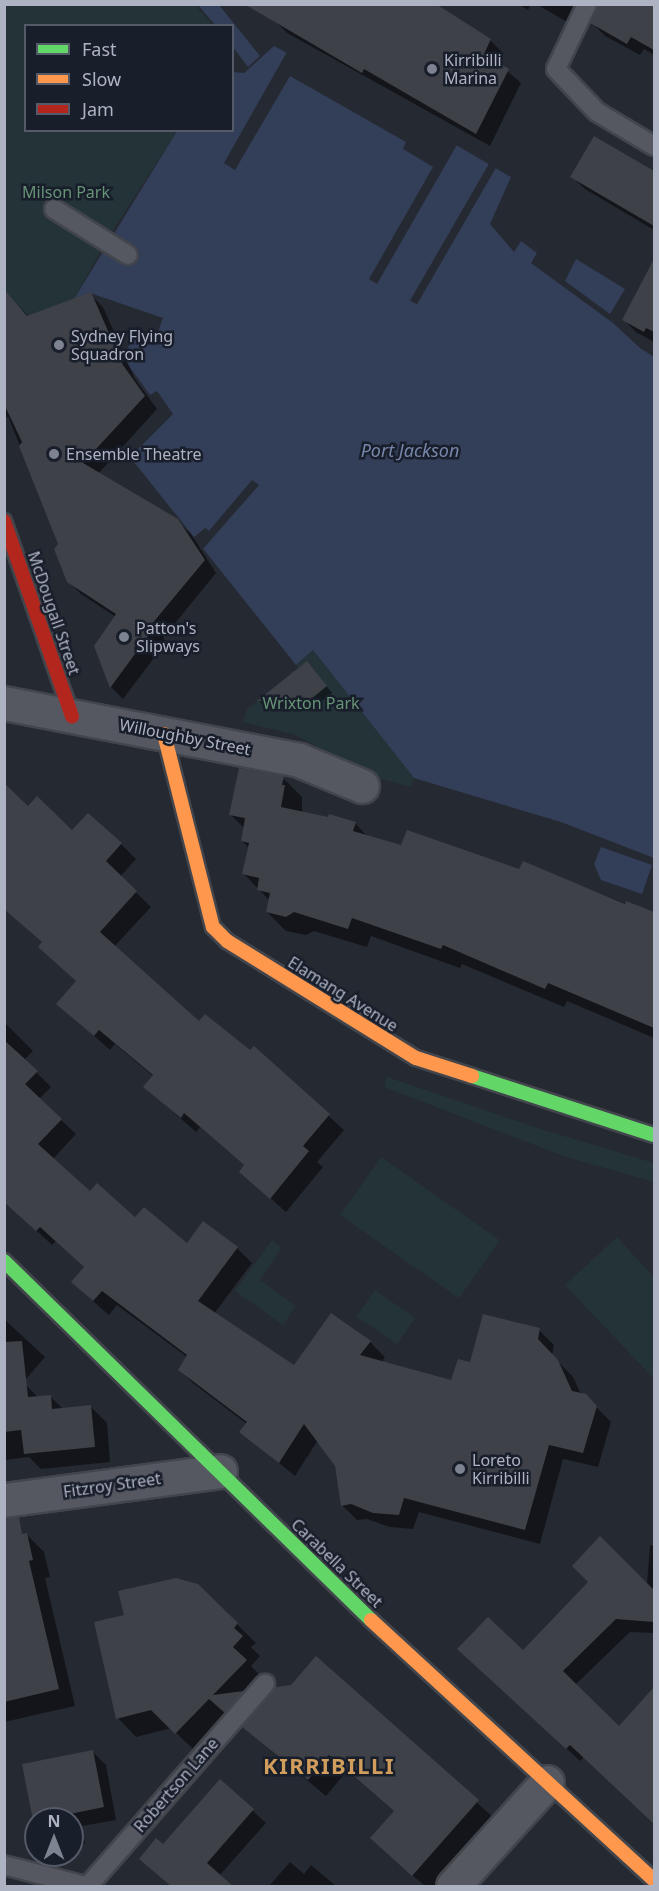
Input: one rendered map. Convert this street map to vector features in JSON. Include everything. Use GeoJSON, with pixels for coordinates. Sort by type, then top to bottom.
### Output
{"type":"FeatureCollection","features":[{"type":"Feature","properties":{"kind":"street","name":"McDougall Street"},"geometry":{"type":"LineString","coordinates":[[4,521],[72,716]]}},
{"type":"Feature","properties":{"kind":"street","name":"Willoughby Street"},"geometry":{"type":"LineString","coordinates":[[4,703],[299,760],[362,786]]}},
{"type":"Feature","properties":{"kind":"street","name":"Elamang Avenue"},"geometry":{"type":"LineString","coordinates":[[164,734],[205,904],[213,927],[227,941],[416,1058],[654,1135]]}},
{"type":"Feature","properties":{"kind":"street","name":"Carabella Street"},"geometry":{"type":"LineString","coordinates":[[4,1261],[354,1604],[654,1880]]}},
{"type":"Feature","properties":{"kind":"street","name":"Fitzroy Street"},"geometry":{"type":"LineString","coordinates":[[4,1500],[220,1471]]}},
{"type":"Feature","properties":{"kind":"street"},"geometry":{"type":"LineString","coordinates":[[453,1887],[547,1782]]}},
{"type":"Feature","properties":{"kind":"lane"},"geometry":{"type":"LineString","coordinates":[[587,4],[556,69],[597,112],[654,146]]}},
{"type":"Feature","properties":{"kind":"lane"},"geometry":{"type":"LineString","coordinates":[[54,209],[128,255]]}},
{"type":"Feature","properties":{"kind":"lane","name":"Robertson Lane"},"geometry":{"type":"LineString","coordinates":[[4,1865],[86,1887],[265,1684]]}},
{"type":"Feature","properties":{"kind":"green space","name":"Milson Park"},"geometry":{"type":"Polygon","coordinates":[[[5,5],[195,5],[212,24],[24,24],[24,132],[176,132],[108,238],[74,299],[5,325],[5,5]]]}},
{"type":"Feature","properties":{"kind":"green space","name":"Wrixton Park"},"geometry":{"type":"Polygon","coordinates":[[[313,650],[414,778],[411,787],[369,776],[296,735],[243,722],[247,709],[298,668],[296,665],[313,650]]]}},
{"type":"Feature","properties":{"kind":"green space"},"geometry":{"type":"Polygon","coordinates":[[[387,1077],[544,1130],[654,1163],[654,1182],[566,1157],[384,1087],[387,1077]]]}},
{"type":"Feature","properties":{"kind":"green space"},"geometry":{"type":"Polygon","coordinates":[[[381,1157],[500,1240],[459,1298],[340,1215],[381,1157]]]}},
{"type":"Feature","properties":{"kind":"green space"},"geometry":{"type":"Polygon","coordinates":[[[617,1237],[654,1277],[654,1379],[565,1285],[617,1237]]]}},
{"type":"Feature","properties":{"kind":"green space"},"geometry":{"type":"Polygon","coordinates":[[[272,1240],[282,1248],[260,1280],[296,1306],[283,1325],[235,1291],[272,1240]]]}},
{"type":"Feature","properties":{"kind":"green space"},"geometry":{"type":"Polygon","coordinates":[[[375,1290],[415,1318],[397,1344],[357,1316],[375,1290]]]}},
{"type":"Feature","properties":{"kind":"water"},"geometry":{"type":"Polygon","coordinates":[[[198,5],[219,5],[260,56],[248,67],[234,48],[234,24],[214,24],[198,5]]]}},
{"type":"Feature","properties":{"kind":"water","name":"Port Jackson"},"geometry":{"type":"Polygon","coordinates":[[[274,46],[415,121],[511,177],[490,224],[514,252],[521,241],[537,253],[531,263],[613,323],[640,348],[654,357],[654,858],[561,822],[414,778],[313,650],[296,665],[130,457],[173,414],[157,391],[150,395],[123,358],[132,339],[153,345],[163,318],[90,293],[74,299],[176,132],[234,132],[234,72],[244,73],[274,46]]]}},
{"type":"Feature","properties":{"kind":"water"},"geometry":{"type":"Polygon","coordinates":[[[576,259],[625,289],[610,314],[565,281],[576,259]]]}},
{"type":"Feature","properties":{"kind":"water"},"geometry":{"type":"Polygon","coordinates":[[[601,847],[652,865],[642,894],[601,880],[594,864],[601,847]]]}},
{"type":"Feature","properties":{"kind":"pier"},"geometry":{"type":"Polygon","coordinates":[[[288,50],[458,143],[377,284],[369,279],[433,167],[403,149],[406,142],[290,76],[235,170],[224,163],[288,50]]]}},
{"type":"Feature","properties":{"kind":"pier"},"geometry":{"type":"Polygon","coordinates":[[[490,162],[497,166],[417,305],[410,301],[490,162]]]}},
{"type":"Feature","properties":{"kind":"pier"},"geometry":{"type":"Polygon","coordinates":[[[252,480],[259,485],[202,550],[193,538],[205,528],[209,531],[252,480]]]}},
{"type":"Feature","properties":{"kind":"building","name":"Kirribilli Marina"},"geometry":{"type":"Polygon","coordinates":[[[244,4],[436,4],[491,39],[484,54],[509,69],[476,134],[364,69],[362,73],[244,4]]]}},
{"type":"Feature","properties":{"kind":"building"},"geometry":{"type":"Polygon","coordinates":[[[598,4],[654,4],[654,50],[631,37],[627,44],[590,23],[598,4]]]}},
{"type":"Feature","properties":{"kind":"building"},"geometry":{"type":"Polygon","coordinates":[[[594,136],[654,171],[654,226],[570,177],[594,136]]]}},
{"type":"Feature","properties":{"kind":"building"},"geometry":{"type":"Polygon","coordinates":[[[654,259],[654,332],[646,328],[644,332],[622,320],[654,259]]]}},
{"type":"Feature","properties":{"kind":"building"},"geometry":{"type":"Polygon","coordinates":[[[4,289],[27,316],[91,292],[123,365],[145,396],[83,463],[178,519],[205,560],[151,625],[154,628],[110,688],[94,646],[116,614],[67,582],[54,549],[58,544],[19,446],[22,442],[4,404],[4,289]]]}},
{"type":"Feature","properties":{"kind":"building"},"geometry":{"type":"Polygon","coordinates":[[[307,661],[327,686],[306,703],[257,701],[307,661]]]}},
{"type":"Feature","properties":{"kind":"building"},"geometry":{"type":"Polygon","coordinates":[[[239,768],[284,776],[282,785],[285,785],[281,807],[328,817],[329,814],[356,822],[353,831],[401,845],[407,830],[519,869],[523,861],[625,904],[626,901],[654,912],[654,1028],[548,983],[545,989],[443,945],[441,949],[352,918],[348,929],[294,912],[286,917],[266,912],[270,893],[257,890],[259,878],[242,874],[249,843],[241,841],[245,818],[229,815],[239,768]]]}},
{"type":"Feature","properties":{"kind":"building"},"geometry":{"type":"Polygon","coordinates":[[[4,783],[28,806],[37,796],[72,830],[88,813],[122,843],[106,861],[137,891],[100,932],[199,1021],[205,1014],[250,1050],[254,1046],[330,1114],[303,1146],[309,1151],[270,1199],[239,1172],[244,1165],[184,1113],[181,1118],[143,1087],[153,1075],[99,1030],[94,1036],[56,1004],[76,981],[38,947],[42,942],[4,909],[4,783]]]}},
{"type":"Feature","properties":{"kind":"building"},"geometry":{"type":"Polygon","coordinates":[[[4,1040],[38,1071],[25,1084],[62,1119],[38,1144],[90,1191],[97,1183],[135,1217],[144,1207],[187,1243],[203,1221],[238,1247],[198,1301],[294,1365],[331,1313],[371,1341],[360,1355],[451,1380],[458,1359],[470,1362],[483,1314],[540,1328],[538,1339],[558,1360],[572,1391],[586,1394],[597,1406],[583,1453],[549,1445],[525,1530],[404,1498],[399,1515],[373,1513],[351,1504],[341,1506],[335,1466],[304,1424],[279,1463],[239,1432],[247,1422],[178,1370],[187,1355],[102,1291],[93,1301],[71,1282],[84,1267],[40,1227],[36,1231],[4,1202],[4,1040]]]}},
{"type":"Feature","properties":{"kind":"building"},"geometry":{"type":"Polygon","coordinates":[[[22,1341],[28,1397],[51,1395],[52,1409],[91,1405],[95,1447],[24,1454],[21,1430],[4,1432],[4,1342],[22,1341]]]}},
{"type":"Feature","properties":{"kind":"building"},"geometry":{"type":"Polygon","coordinates":[[[19,1517],[22,1534],[27,1533],[33,1560],[29,1561],[59,1689],[4,1702],[4,1518],[19,1517]]]}},
{"type":"Feature","properties":{"kind":"building"},"geometry":{"type":"Polygon","coordinates":[[[600,1536],[654,1590],[654,1622],[616,1619],[563,1671],[619,1726],[654,1687],[654,1824],[570,1745],[566,1749],[457,1649],[488,1617],[523,1650],[588,1582],[572,1566],[600,1536]]]}},
{"type":"Feature","properties":{"kind":"building"},"geometry":{"type":"Polygon","coordinates":[[[176,1578],[198,1584],[238,1623],[234,1628],[243,1636],[233,1647],[247,1660],[213,1695],[244,1691],[225,1713],[209,1699],[175,1734],[151,1710],[116,1719],[94,1622],[124,1615],[118,1591],[176,1578]]]}},
{"type":"Feature","properties":{"kind":"building"},"geometry":{"type":"Polygon","coordinates":[[[316,1656],[479,1800],[412,1876],[370,1838],[394,1811],[329,1755],[308,1780],[242,1727],[276,1687],[291,1685],[316,1656]]]}},
{"type":"Feature","properties":{"kind":"building"},"geometry":{"type":"Polygon","coordinates":[[[93,1750],[104,1807],[84,1811],[84,1807],[30,1807],[22,1764],[93,1750]]]}},
{"type":"Feature","properties":{"kind":"building"},"geometry":{"type":"Polygon","coordinates":[[[220,1779],[254,1809],[207,1863],[234,1887],[172,1887],[139,1859],[156,1838],[163,1844],[220,1779]]]}},
{"type":"Feature","properties":{"kind":"traffic: fast"},"geometry":{"type":"LineString","coordinates":[[472,1076],[654,1135]]}},
{"type":"Feature","properties":{"kind":"traffic: fast"},"geometry":{"type":"LineString","coordinates":[[4,1261],[371,1620]]}},
{"type":"Feature","properties":{"kind":"traffic: slow"},"geometry":{"type":"LineString","coordinates":[[164,734],[213,927],[227,941],[416,1058],[472,1076]]}},
{"type":"Feature","properties":{"kind":"traffic: slow"},"geometry":{"type":"LineString","coordinates":[[371,1620],[654,1880]]}},
{"type":"Feature","properties":{"kind":"traffic: jam"},"geometry":{"type":"LineString","coordinates":[[4,521],[72,716]]}},
{"type":"Feature","properties":{"kind":"place","name":"Kirribilli Marina"},"geometry":{"type":"Point","coordinates":[432,69]}},
{"type":"Feature","properties":{"kind":"place","name":"Sydney Flying Squadron"},"geometry":{"type":"Point","coordinates":[59,345]}},
{"type":"Feature","properties":{"kind":"place","name":"Ensemble Theatre"},"geometry":{"type":"Point","coordinates":[54,454]}},
{"type":"Feature","properties":{"kind":"place","name":"Patton's Slipways"},"geometry":{"type":"Point","coordinates":[124,637]}},
{"type":"Feature","properties":{"kind":"place","name":"Loreto Kirribilli"},"geometry":{"type":"Point","coordinates":[460,1469]}},
{"type":"Feature","properties":{"kind":"district","name":"KIRRIBILLI"},"geometry":{"type":"Point","coordinates":[329,1766]}}]}
